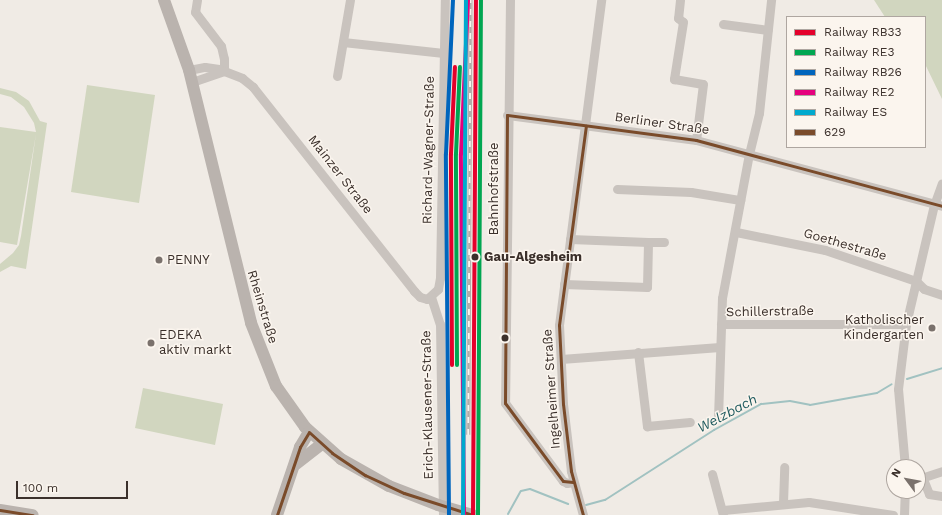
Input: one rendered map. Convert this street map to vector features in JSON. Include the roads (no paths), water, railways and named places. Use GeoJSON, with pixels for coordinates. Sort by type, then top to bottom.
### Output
{"type":"FeatureCollection","features":[{"type":"Feature","properties":{"kind":"main road","name":"Rheinstraße"},"geometry":{"type":"LineString","coordinates":[[164,0],[191,76],[236,271],[257,344],[276,386],[309,432],[322,444],[365,475],[440,510],[472,515]]}},
{"type":"Feature","properties":{"kind":"main road"},"geometry":{"type":"LineString","coordinates":[[277,515],[300,447],[309,432]]}},
{"type":"Feature","properties":{"kind":"main road"},"geometry":{"type":"LineString","coordinates":[[295,465],[322,444]]}},
{"type":"Feature","properties":{"kind":"main road"},"geometry":{"type":"LineString","coordinates":[[0,510],[33,515]]}},
{"type":"Feature","properties":{"kind":"street"},"geometry":{"type":"LineString","coordinates":[[197,0],[195,12],[220,46],[224,58],[224,71]]}},
{"type":"Feature","properties":{"kind":"street"},"geometry":{"type":"LineString","coordinates":[[336,76],[350,0]]}},
{"type":"Feature","properties":{"kind":"street","name":"Richard-Wagner-Straße"},"geometry":{"type":"LineString","coordinates":[[431,297],[438,289],[440,278],[444,0]]}},
{"type":"Feature","properties":{"kind":"street","name":"Bahnhofstraße"},"geometry":{"type":"LineString","coordinates":[[510,0],[511,91],[507,115],[505,403],[563,481],[574,482]]}},
{"type":"Feature","properties":{"kind":"street","name":"Ingelheimer Straße"},"geometry":{"type":"LineString","coordinates":[[574,482],[561,360],[559,326],[586,126],[601,0]]}},
{"type":"Feature","properties":{"kind":"street"},"geometry":{"type":"LineString","coordinates":[[680,0],[678,18],[683,22],[674,79],[703,84],[696,140]]}},
{"type":"Feature","properties":{"kind":"street"},"geometry":{"type":"LineString","coordinates":[[721,324],[722,298],[736,232],[748,154],[759,113],[771,0]]}},
{"type":"Feature","properties":{"kind":"street"},"geometry":{"type":"LineString","coordinates":[[723,24],[768,30]]}},
{"type":"Feature","properties":{"kind":"street"},"geometry":{"type":"LineString","coordinates":[[343,42],[443,53]]}},
{"type":"Feature","properties":{"kind":"street","name":"Mainzer Straße"},"geometry":{"type":"LineString","coordinates":[[191,76],[213,67],[242,78],[253,87],[414,291],[424,299],[431,297]]}},
{"type":"Feature","properties":{"kind":"street"},"geometry":{"type":"LineString","coordinates":[[507,115],[586,126]]}},
{"type":"Feature","properties":{"kind":"street","name":"Berliner Straße"},"geometry":{"type":"LineString","coordinates":[[586,126],[696,140],[938,206]]}},
{"type":"Feature","properties":{"kind":"street"},"geometry":{"type":"LineString","coordinates":[[904,459],[898,390],[906,324],[916,281],[938,206],[942,184]]}},
{"type":"Feature","properties":{"kind":"street"},"geometry":{"type":"LineString","coordinates":[[617,189],[691,192],[740,200]]}},
{"type":"Feature","properties":{"kind":"street","name":"Goethestraße"},"geometry":{"type":"LineString","coordinates":[[736,232],[825,250],[916,281],[924,289],[942,295]]}},
{"type":"Feature","properties":{"kind":"street"},"geometry":{"type":"LineString","coordinates":[[570,238],[664,242]]}},
{"type":"Feature","properties":{"kind":"street"},"geometry":{"type":"LineString","coordinates":[[564,284],[647,287],[648,242]]}},
{"type":"Feature","properties":{"kind":"street","name":"Erich-Klausener-Straße"},"geometry":{"type":"LineString","coordinates":[[431,297],[440,324],[440,510]]}},
{"type":"Feature","properties":{"kind":"street","name":"Schillerstraße"},"geometry":{"type":"LineString","coordinates":[[718,418],[721,324],[906,324]]}},
{"type":"Feature","properties":{"kind":"street"},"geometry":{"type":"LineString","coordinates":[[561,360],[638,352],[720,347]]}},
{"type":"Feature","properties":{"kind":"street"},"geometry":{"type":"LineString","coordinates":[[638,352],[647,426],[690,422]]}},
{"type":"Feature","properties":{"kind":"street"},"geometry":{"type":"LineString","coordinates":[[783,503],[784,466]]}},
{"type":"Feature","properties":{"kind":"street"},"geometry":{"type":"LineString","coordinates":[[926,477],[942,471]]}},
{"type":"Feature","properties":{"kind":"street"},"geometry":{"type":"LineString","coordinates":[[712,474],[716,482],[718,502],[723,513],[783,503],[809,502],[861,512],[893,515]]}},
{"type":"Feature","properties":{"kind":"street"},"geometry":{"type":"LineString","coordinates":[[574,482],[583,515]]}},
{"type":"Feature","properties":{"kind":"street"},"geometry":{"type":"LineString","coordinates":[[926,488],[929,494],[942,496]]}},
{"type":"Feature","properties":{"kind":"street"},"geometry":{"type":"LineString","coordinates":[[904,515],[905,499]]}},
{"type":"Feature","properties":{"kind":"waterway","name":"Welzbach"},"geometry":{"type":"LineString","coordinates":[[907,379],[942,368]]}},
{"type":"Feature","properties":{"kind":"waterway","name":"Welzbach"},"geometry":{"type":"LineString","coordinates":[[586,505],[605,500],[714,430],[761,404],[790,401],[810,405],[877,393],[892,384]]}},
{"type":"Feature","properties":{"kind":"waterway","name":"Welzbach"},"geometry":{"type":"LineString","coordinates":[[508,514],[521,491],[530,489],[568,504]]}},
{"type":"Feature","properties":{"kind":"railway"},"geometry":{"type":"LineString","coordinates":[[468,435],[470,0]]}},
{"type":"Feature","properties":{"kind":"rail line","name":"RB26"},"geometry":{"type":"LineString","coordinates":[[449,515],[446,154],[453,0]]}},
{"type":"Feature","properties":{"kind":"rail line","name":"ES"},"geometry":{"type":"LineString","coordinates":[[463,515],[466,0]]}},
{"type":"Feature","properties":{"kind":"rail line","name":"RE2"},"geometry":{"type":"LineString","coordinates":[[464,515],[461,154],[468,0]]}},
{"type":"Feature","properties":{"kind":"rail line","name":"RB33"},"geometry":{"type":"LineString","coordinates":[[473,515],[476,0]]}},
{"type":"Feature","properties":{"kind":"rail line","name":"RE3"},"geometry":{"type":"LineString","coordinates":[[478,515],[481,0]]}},
{"type":"Feature","properties":{"kind":"rail line","name":"RB33"},"geometry":{"type":"LineString","coordinates":[[452,365],[451,154],[455,67]]}},
{"type":"Feature","properties":{"kind":"rail line","name":"RE3"},"geometry":{"type":"LineString","coordinates":[[457,365],[456,154],[460,67]]}},
{"type":"Feature","properties":{"kind":"place","name":"Gau-Algesheim"},"geometry":{"type":"Point","coordinates":[475,257]}},
{"type":"Feature","properties":{"kind":"place","name":"PENNY"},"geometry":{"type":"Point","coordinates":[159,260]}},
{"type":"Feature","properties":{"kind":"place","name":"Katholischer Kindergarten"},"geometry":{"type":"Point","coordinates":[932,328]}},
{"type":"Feature","properties":{"kind":"place","name":"EDEKA aktiv markt"},"geometry":{"type":"Point","coordinates":[151,343]}}]}
